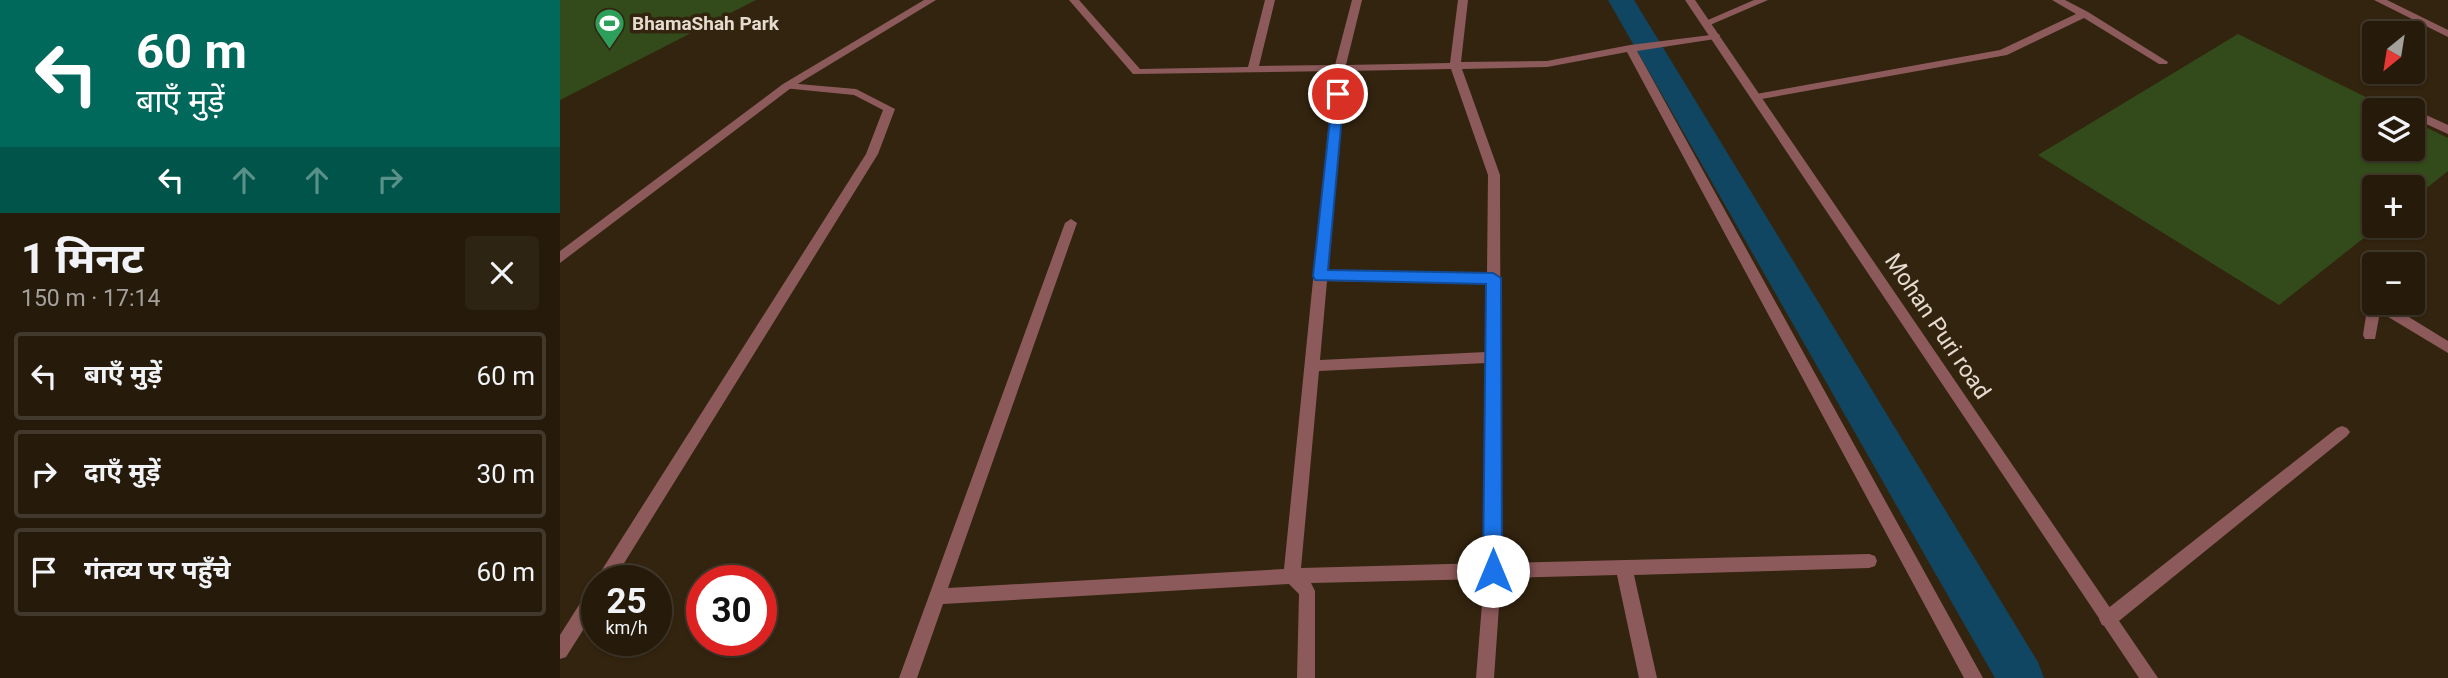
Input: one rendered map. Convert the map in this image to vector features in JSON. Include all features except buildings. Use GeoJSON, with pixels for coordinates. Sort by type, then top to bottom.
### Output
{"type":"FeatureCollection","features":[{"type":"Feature","properties":{"kind":"street"},"geometry":{"type":"LineString","coordinates":[[560,258],[787,86],[931,0]]}},
{"type":"Feature","properties":{"kind":"street"},"geometry":{"type":"LineString","coordinates":[[1074,0],[1138,72],[1547,64],[1715,36]]}},
{"type":"Feature","properties":{"kind":"street"},"geometry":{"type":"LineString","coordinates":[[1253,69],[1270,0]]}},
{"type":"Feature","properties":{"kind":"street"},"geometry":{"type":"LineString","coordinates":[[1292,576],[1340,68],[1357,0]]}},
{"type":"Feature","properties":{"kind":"street"},"geometry":{"type":"LineString","coordinates":[[1463,0],[1455,66],[1494,176],[1493,571],[1485,678]]}},
{"type":"Feature","properties":{"kind":"street","name":"Mohan Puri road"},"geometry":{"type":"LineString","coordinates":[[1690,0],[2148,678]]}},
{"type":"Feature","properties":{"kind":"street"},"geometry":{"type":"LineString","coordinates":[[1706,23],[1763,0]]}},
{"type":"Feature","properties":{"kind":"street"},"geometry":{"type":"LineString","coordinates":[[2056,0],[2163,62]]}},
{"type":"Feature","properties":{"kind":"street"},"geometry":{"type":"LineString","coordinates":[[2379,0],[2448,34]]}},
{"type":"Feature","properties":{"kind":"street"},"geometry":{"type":"LineString","coordinates":[[1756,97],[2003,52],[2084,14]]}},
{"type":"Feature","properties":{"kind":"street"},"geometry":{"type":"LineString","coordinates":[[1636,48],[1974,678]]}},
{"type":"Feature","properties":{"kind":"street"},"geometry":{"type":"LineString","coordinates":[[614,565],[872,153],[889,109],[856,92],[787,86]]}},
{"type":"Feature","properties":{"kind":"street"},"geometry":{"type":"LineString","coordinates":[[2425,119],[2448,130]]}},
{"type":"Feature","properties":{"kind":"street"},"geometry":{"type":"LineString","coordinates":[[908,678],[1071,223]]}},
{"type":"Feature","properties":{"kind":"street"},"geometry":{"type":"LineString","coordinates":[[1320,276],[1493,278]]}},
{"type":"Feature","properties":{"kind":"street"},"geometry":{"type":"LineString","coordinates":[[2370,335],[2373,315]]}},
{"type":"Feature","properties":{"kind":"street"},"geometry":{"type":"LineString","coordinates":[[2394,315],[2448,348]]}},
{"type":"Feature","properties":{"kind":"street"},"geometry":{"type":"LineString","coordinates":[[1312,366],[1493,357]]}},
{"type":"Feature","properties":{"kind":"street"},"geometry":{"type":"LineString","coordinates":[[2108,619],[2342,432]]}},
{"type":"Feature","properties":{"kind":"street"},"geometry":{"type":"LineString","coordinates":[[937,597],[1292,576],[1869,561]]}},
{"type":"Feature","properties":{"kind":"street"},"geometry":{"type":"LineString","coordinates":[[1624,568],[1648,678]]}},
{"type":"Feature","properties":{"kind":"street"},"geometry":{"type":"LineString","coordinates":[[1292,576],[1307,591],[1306,678]]}},
{"type":"Feature","properties":{"kind":"street"},"geometry":{"type":"LineString","coordinates":[[560,651],[581,618]]}},
{"type":"Feature","properties":{"kind":"green space","name":"BhamaShah Park"},"geometry":{"type":"Polygon","coordinates":[[[560,0],[756,0],[560,100],[560,0]]]}},
{"type":"Feature","properties":{"kind":"green space"},"geometry":{"type":"Polygon","coordinates":[[[2238,34],[2368,98],[2362,98],[2362,161],[2425,161],[2425,127],[2448,138],[2448,171],[2425,189],[2425,175],[2362,175],[2364,238],[2279,305],[2038,155],[2238,34]]]}},
{"type":"Feature","properties":{"kind":"waterway"},"geometry":{"type":"LineString","coordinates":[[1621,0],[2021,678]]}},
{"type":"Feature","properties":{"kind":"place","name":"BhamaShah Park"},"geometry":{"type":"Point","coordinates":[609,50]}},
{"type":"Feature","properties":{"kind":"route"},"geometry":{"type":"LineString","coordinates":[[1338,94],[1320,276],[1493,278],[1493,571]]}}]}
